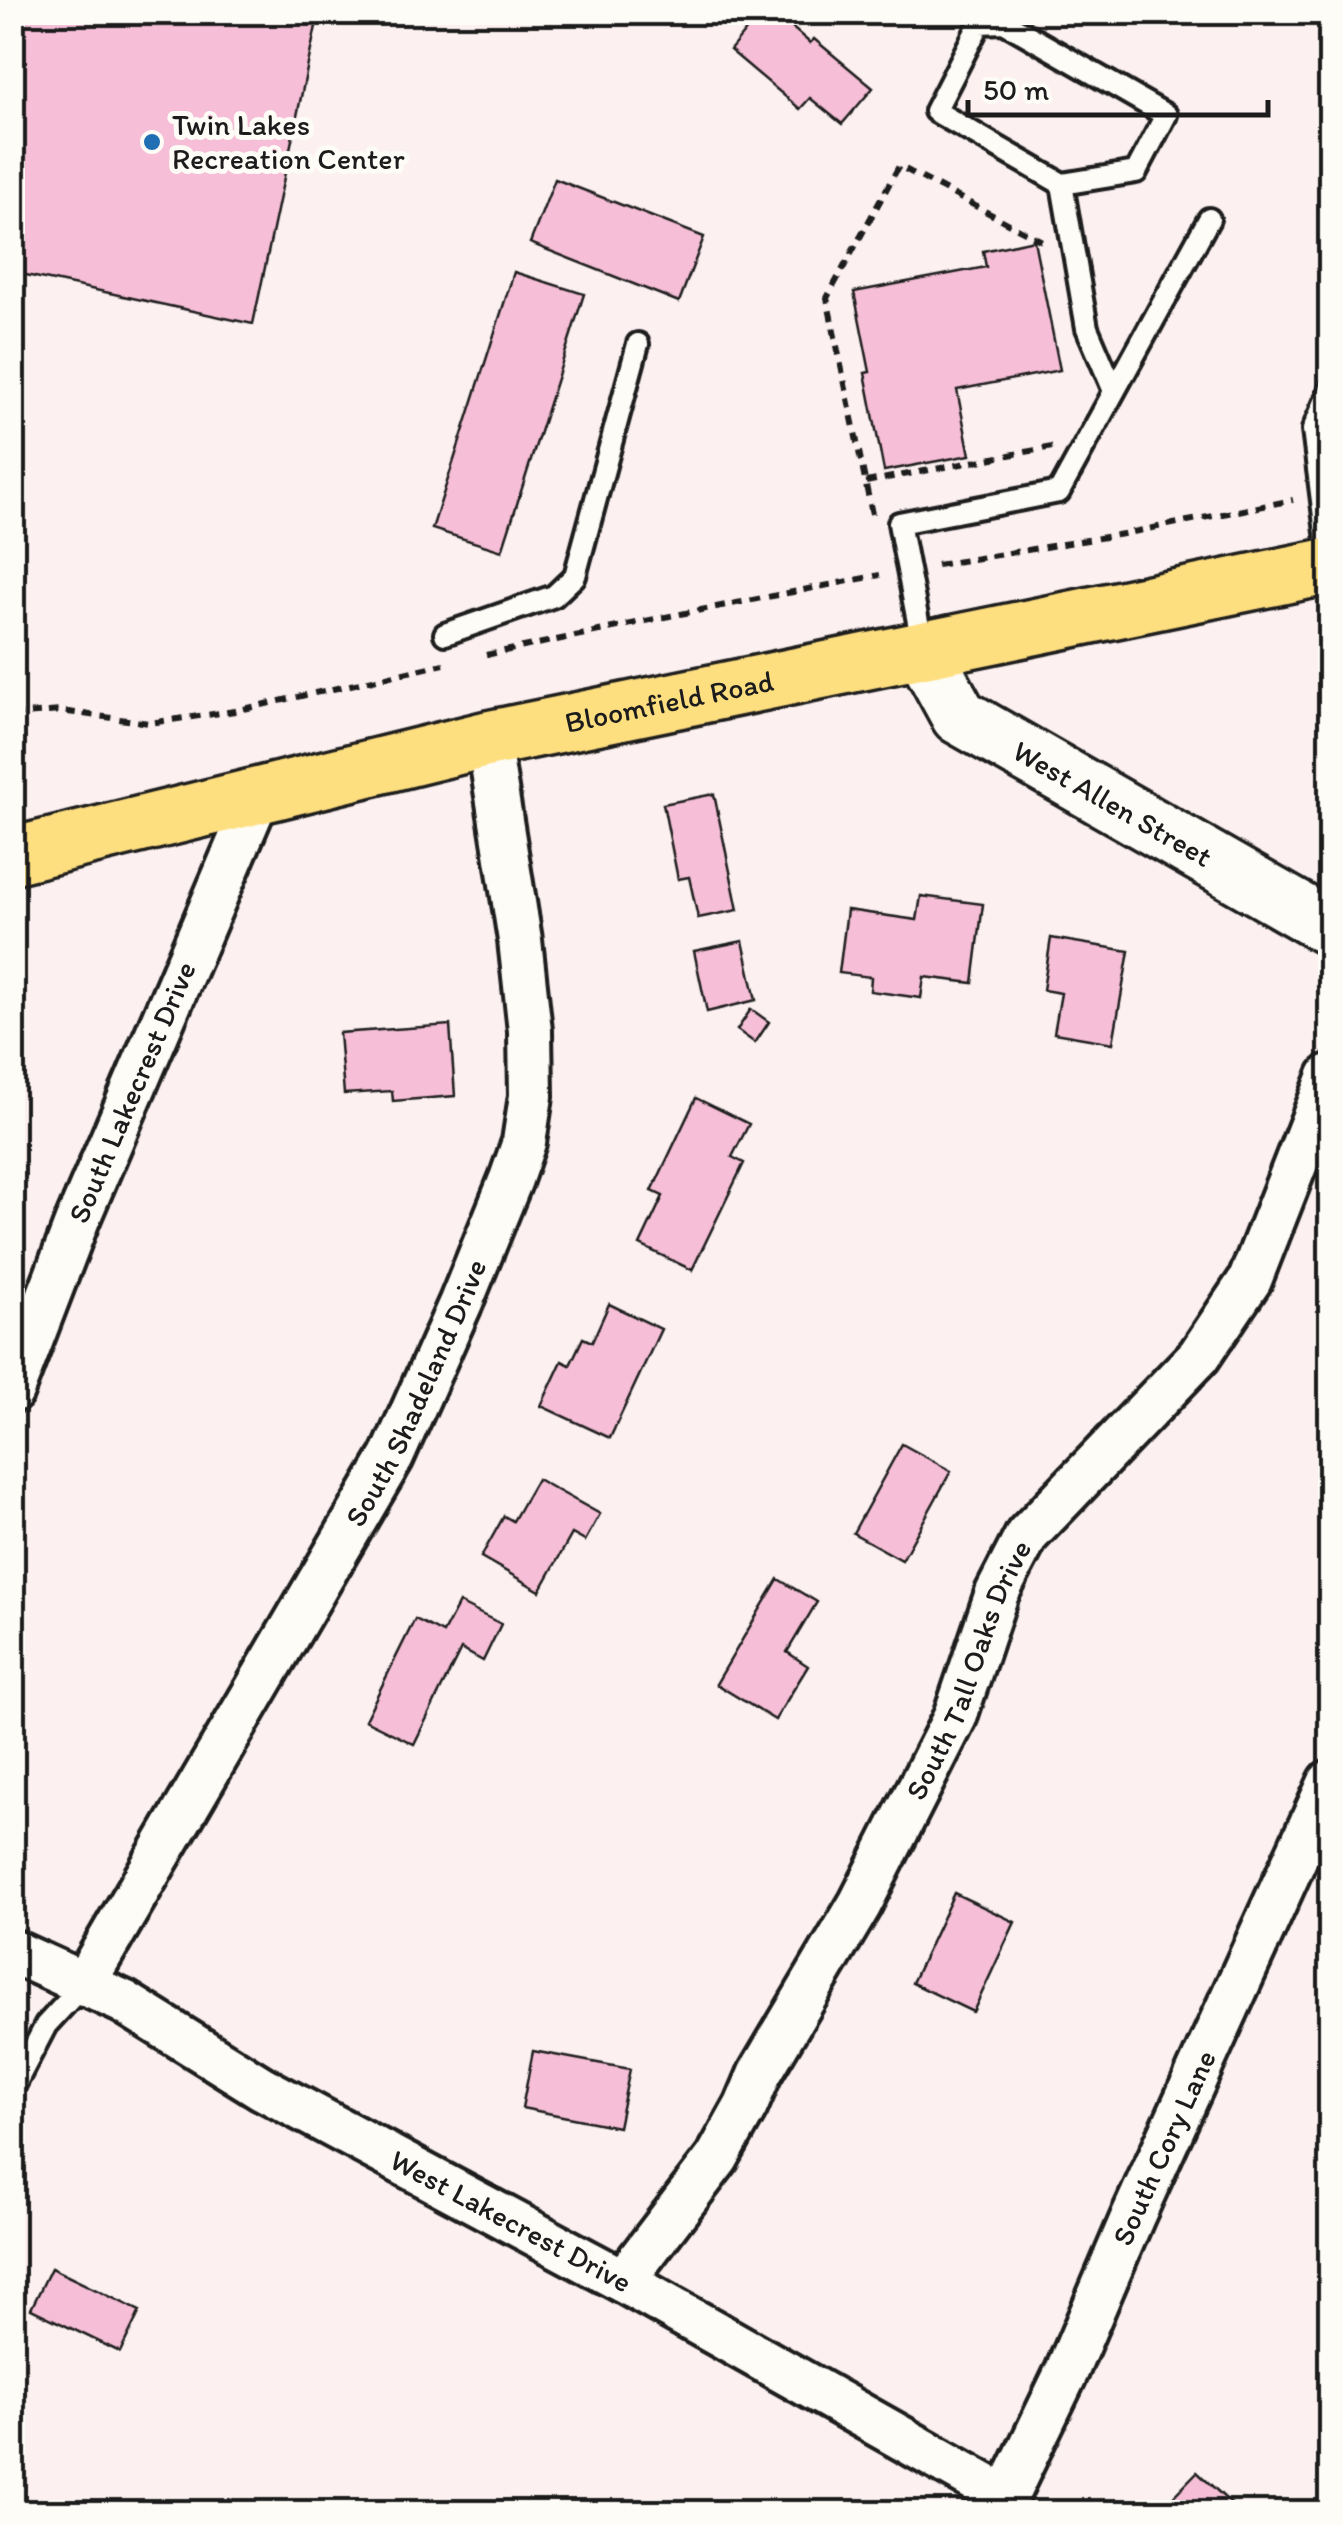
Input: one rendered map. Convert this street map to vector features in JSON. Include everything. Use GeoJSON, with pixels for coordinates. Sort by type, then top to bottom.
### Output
{"type":"FeatureCollection","features":[{"type":"Feature","properties":{"kind":"main road","name":"Bloomfield Road"},"geometry":{"type":"LineString","coordinates":[[12,856],[488,739],[1330,566]]}},
{"type":"Feature","properties":{"kind":"street","name":"West Allen Street"},"geometry":{"type":"LineString","coordinates":[[923,650],[959,716],[1330,928]]}},
{"type":"Feature","properties":{"kind":"street","name":"South Shadeland Drive"},"geometry":{"type":"LineString","coordinates":[[83,1984],[392,1457],[461,1302],[524,1142],[531,1096],[530,1031],[520,940],[488,739]]}},
{"type":"Feature","properties":{"kind":"street","name":"South Lakecrest Drive"},"geometry":{"type":"LineString","coordinates":[[12,1392],[78,1219],[258,796]]}},
{"type":"Feature","properties":{"kind":"street","name":"South Tall Oaks Drive"},"geometry":{"type":"LineString","coordinates":[[623,2282],[717,2158],[760,2073],[860,1904],[954,1717],[998,1593],[1027,1535],[1199,1356],[1250,1280],[1330,1076]]}},
{"type":"Feature","properties":{"kind":"street","name":"South Cory Lane"},"geometry":{"type":"LineString","coordinates":[[1003,2505],[1067,2371],[1330,1782]]}},
{"type":"Feature","properties":{"kind":"street","name":"West Lakecrest Drive"},"geometry":{"type":"LineString","coordinates":[[12,1951],[124,2002],[262,2088],[623,2282],[1003,2505]]}},
{"type":"Feature","properties":{"kind":"lane"},"geometry":{"type":"LineString","coordinates":[[1004,22],[1166,115],[1136,172],[1062,184],[935,112],[980,23],[1004,22]]}},
{"type":"Feature","properties":{"kind":"lane"},"geometry":{"type":"LineString","coordinates":[[1062,184],[1088,328],[1114,390]]}},
{"type":"Feature","properties":{"kind":"lane"},"geometry":{"type":"LineString","coordinates":[[923,650],[899,523],[1059,492],[1210,219]]}},
{"type":"Feature","properties":{"kind":"lane"},"geometry":{"type":"LineString","coordinates":[[445,634],[554,596],[576,576],[638,344]]}},
{"type":"Feature","properties":{"kind":"lane"},"geometry":{"type":"LineString","coordinates":[[1330,390],[1313,430],[1330,566]]}},
{"type":"Feature","properties":{"kind":"lane"},"geometry":{"type":"LineString","coordinates":[[12,2090],[46,2026],[83,1984]]}},
{"type":"Feature","properties":{"kind":"path"},"geometry":{"type":"LineString","coordinates":[[873,519],[827,298],[899,166],[1075,258]]}},
{"type":"Feature","properties":{"kind":"path"},"geometry":{"type":"LineString","coordinates":[[866,482],[1088,440]]}},
{"type":"Feature","properties":{"kind":"path"},"geometry":{"type":"LineString","coordinates":[[475,658],[908,570],[1321,495]]}},
{"type":"Feature","properties":{"kind":"path"},"geometry":{"type":"LineString","coordinates":[[12,716],[61,710],[149,723],[235,711],[457,662]]}},
{"type":"Feature","properties":{"kind":"building","name":"Twin Lakes Recreation Center"},"geometry":{"type":"Polygon","coordinates":[[[12,12],[319,12],[253,324],[12,272],[12,12]]]}},
{"type":"Feature","properties":{"kind":"building"},"geometry":{"type":"Polygon","coordinates":[[[761,12],[774,12],[810,43],[814,39],[873,88],[842,124],[810,98],[800,109],[730,50],[761,12]]]}},
{"type":"Feature","properties":{"kind":"building"},"geometry":{"type":"Polygon","coordinates":[[[555,179],[704,237],[679,302],[530,243],[555,179]]]}},
{"type":"Feature","properties":{"kind":"building"},"geometry":{"type":"Polygon","coordinates":[[[1034,240],[1060,370],[957,390],[970,455],[884,471],[854,292],[986,267],[983,251],[1034,240]]]}},
{"type":"Feature","properties":{"kind":"building"},"geometry":{"type":"Polygon","coordinates":[[[514,272],[584,294],[502,551],[432,529],[514,272]]]}},
{"type":"Feature","properties":{"kind":"building"},"geometry":{"type":"Polygon","coordinates":[[[714,794],[738,910],[698,918],[689,877],[678,879],[663,804],[714,794]]]}},
{"type":"Feature","properties":{"kind":"building"},"geometry":{"type":"Polygon","coordinates":[[[921,896],[983,904],[973,983],[924,977],[921,998],[870,991],[871,977],[839,973],[847,910],[917,920],[921,896]]]}},
{"type":"Feature","properties":{"kind":"building"},"geometry":{"type":"Polygon","coordinates":[[[1051,938],[1129,951],[1113,1043],[1054,1033],[1061,993],[1043,990],[1051,938]]]}},
{"type":"Feature","properties":{"kind":"building"},"geometry":{"type":"Polygon","coordinates":[[[743,941],[756,1000],[707,1012],[694,951],[743,941]]]}},
{"type":"Feature","properties":{"kind":"building"},"geometry":{"type":"Polygon","coordinates":[[[751,1009],[769,1022],[755,1043],[737,1030],[751,1009]]]}},
{"type":"Feature","properties":{"kind":"building"},"geometry":{"type":"Polygon","coordinates":[[[450,1025],[455,1096],[393,1101],[392,1091],[344,1094],[339,1033],[450,1025]]]}},
{"type":"Feature","properties":{"kind":"building"},"geometry":{"type":"Polygon","coordinates":[[[696,1098],[749,1124],[732,1157],[744,1163],[692,1270],[640,1245],[663,1196],[652,1191],[696,1098]]]}},
{"type":"Feature","properties":{"kind":"building"},"geometry":{"type":"Polygon","coordinates":[[[609,1304],[661,1329],[610,1438],[541,1406],[562,1361],[570,1365],[583,1338],[592,1342],[609,1304]]]}},
{"type":"Feature","properties":{"kind":"building"},"geometry":{"type":"Polygon","coordinates":[[[902,1444],[951,1471],[902,1560],[853,1533],[902,1444]]]}},
{"type":"Feature","properties":{"kind":"building"},"geometry":{"type":"Polygon","coordinates":[[[537,1479],[600,1514],[585,1541],[572,1534],[540,1591],[481,1557],[504,1516],[513,1521],[537,1479]]]}},
{"type":"Feature","properties":{"kind":"building"},"geometry":{"type":"Polygon","coordinates":[[[778,1579],[817,1602],[787,1652],[808,1666],[775,1720],[716,1684],[778,1579]]]}},
{"type":"Feature","properties":{"kind":"building"},"geometry":{"type":"Polygon","coordinates":[[[459,1603],[501,1624],[483,1661],[461,1649],[414,1744],[365,1720],[415,1619],[443,1633],[459,1603]]]}},
{"type":"Feature","properties":{"kind":"building"},"geometry":{"type":"Polygon","coordinates":[[[954,1893],[1015,1922],[973,2012],[912,1983],[954,1893]]]}},
{"type":"Feature","properties":{"kind":"building"},"geometry":{"type":"Polygon","coordinates":[[[533,2051],[630,2069],[618,2127],[522,2108],[533,2051]]]}},
{"type":"Feature","properties":{"kind":"building"},"geometry":{"type":"Polygon","coordinates":[[[51,2268],[140,2311],[120,2352],[31,2309],[51,2268]]]}},
{"type":"Feature","properties":{"kind":"building"},"geometry":{"type":"Polygon","coordinates":[[[1197,2472],[1240,2512],[1158,2512],[1197,2472]]]}},
{"type":"Feature","properties":{"kind":"place","name":"Twin Lakes Recreation Center"},"geometry":{"type":"Point","coordinates":[152,142]}}]}
